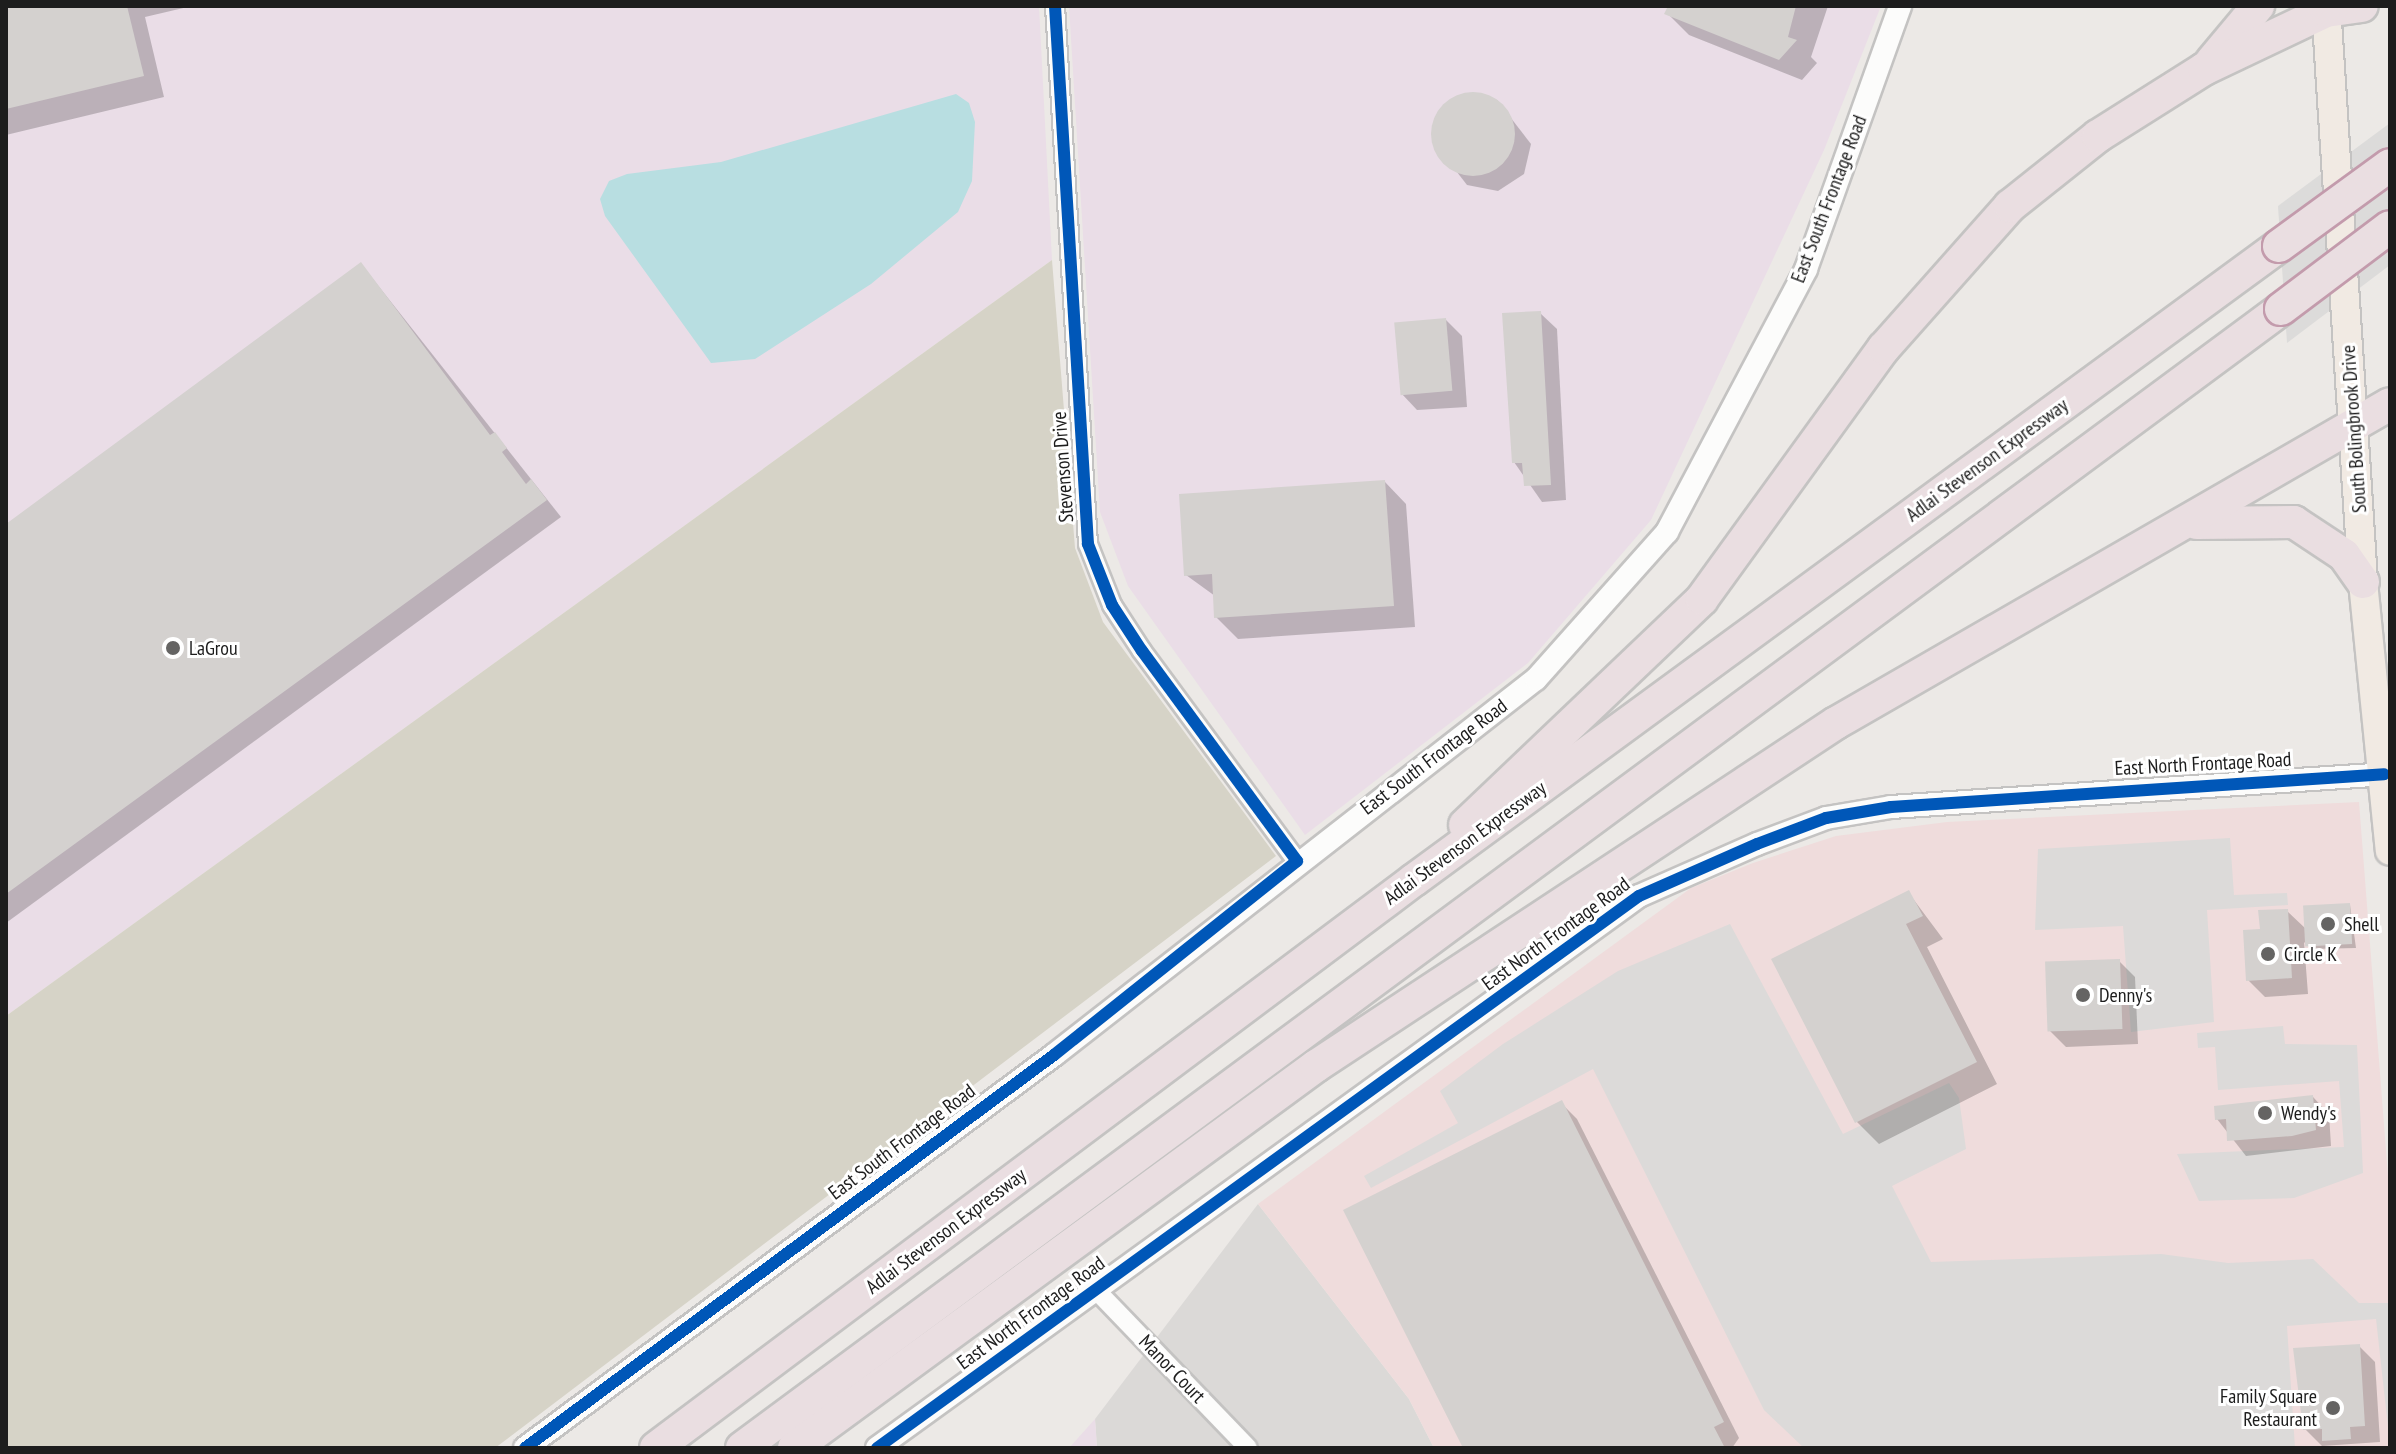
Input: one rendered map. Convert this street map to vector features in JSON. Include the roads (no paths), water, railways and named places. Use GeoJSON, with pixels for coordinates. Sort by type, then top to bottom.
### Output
{"type":"FeatureCollection","features":[{"type":"Feature","properties":{"kind":"highway"},"geometry":{"type":"LineString","coordinates":[[2204,69],[2258,6]]}},
{"type":"Feature","properties":{"kind":"highway"},"geometry":{"type":"LineString","coordinates":[[1414,880],[1523,763],[1702,599],[1884,348],[2010,206],[2098,136],[2204,69],[2327,8],[2362,6]]}},
{"type":"Feature","properties":{"kind":"highway"},"geometry":{"type":"LineString","coordinates":[[2376,6],[2390,11]]}},
{"type":"Feature","properties":{"kind":"highway","name":"Adlai Stevenson Expressway"},"geometry":{"type":"LineString","coordinates":[[656,1448],[1414,880],[2390,165]]}},
{"type":"Feature","properties":{"kind":"highway"},"geometry":{"type":"LineString","coordinates":[[742,1448],[2390,227]]}},
{"type":"Feature","properties":{"kind":"highway"},"geometry":{"type":"LineString","coordinates":[[794,1448],[1316,1066],[1836,723],[2078,579],[2182,526],[2390,404]]}},
{"type":"Feature","properties":{"kind":"highway"},"geometry":{"type":"LineString","coordinates":[[2182,526],[2294,522],[2344,555],[2363,582]]}},
{"type":"Feature","properties":{"kind":"main road","name":"South Bolingbrook Drive"},"geometry":{"type":"LineString","coordinates":[[2327,8],[2363,582],[2390,851]]}},
{"type":"Feature","properties":{"kind":"street","name":"Stevenson Drive"},"geometry":{"type":"LineString","coordinates":[[1055,6],[1088,544],[1112,605],[1142,651],[1297,861]]}},
{"type":"Feature","properties":{"kind":"street","name":"East South Frontage Road"},"geometry":{"type":"LineString","coordinates":[[525,1448],[1054,1055],[1297,861],[1536,679],[1667,532],[1806,269],[1900,6]]}},
{"type":"Feature","properties":{"kind":"street","name":"East North Frontage Road"},"geometry":{"type":"LineString","coordinates":[[877,1448],[1639,896],[1757,844],[1826,818],[1891,807],[2384,774]]}},
{"type":"Feature","properties":{"kind":"street","name":"Manor Court"},"geometry":{"type":"LineString","coordinates":[[1096,1290],[1248,1448]]}},
{"type":"Feature","properties":{"kind":"water"},"geometry":{"type":"Polygon","coordinates":[[[956,94],[969,103],[975,122],[972,181],[958,212],[871,284],[755,359],[711,363],[605,216],[600,199],[609,181],[627,174],[721,162],[956,94]]]}},
{"type":"Feature","properties":{"kind":"place","name":"LaGrou"},"geometry":{"type":"Point","coordinates":[173,648]}},
{"type":"Feature","properties":{"kind":"place","name":"Shell"},"geometry":{"type":"Point","coordinates":[2328,924]}},
{"type":"Feature","properties":{"kind":"place","name":"Circle K"},"geometry":{"type":"Point","coordinates":[2268,954]}},
{"type":"Feature","properties":{"kind":"place","name":"Denny's"},"geometry":{"type":"Point","coordinates":[2083,995]}},
{"type":"Feature","properties":{"kind":"place","name":"Wendy's"},"geometry":{"type":"Point","coordinates":[2265,1113]}},
{"type":"Feature","properties":{"kind":"place","name":"Family Square Restaurant"},"geometry":{"type":"Point","coordinates":[2333,1408]}}]}
